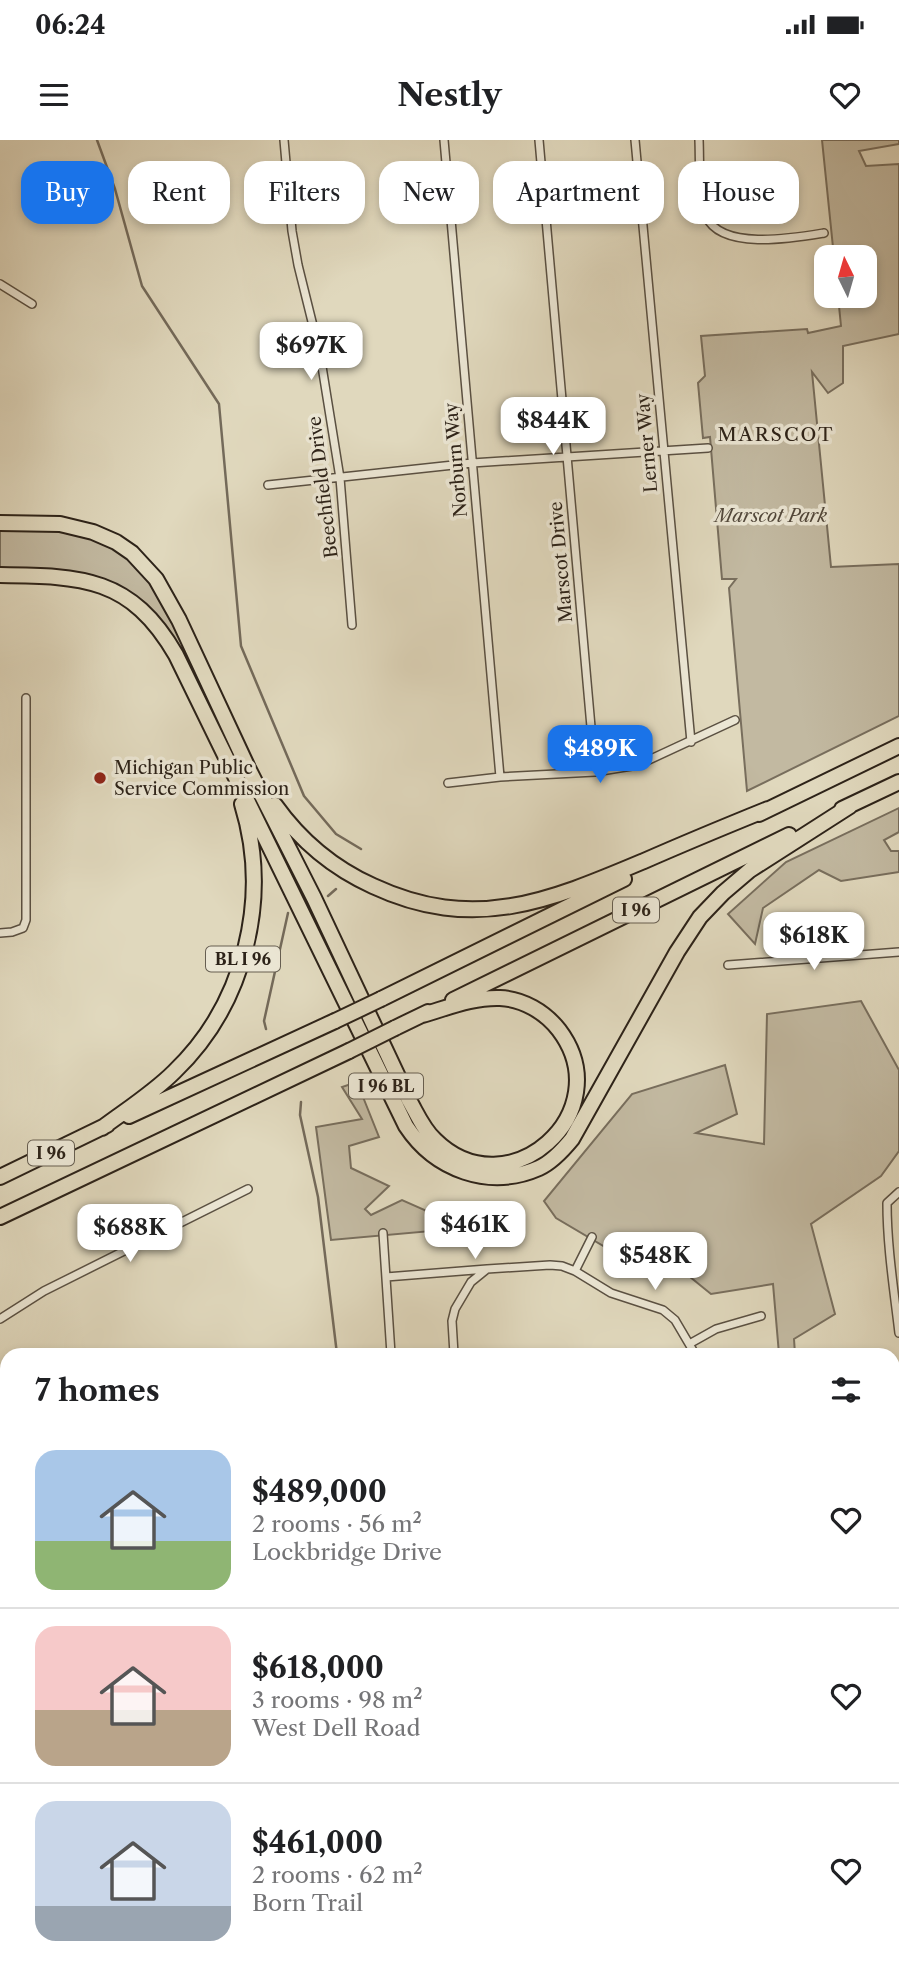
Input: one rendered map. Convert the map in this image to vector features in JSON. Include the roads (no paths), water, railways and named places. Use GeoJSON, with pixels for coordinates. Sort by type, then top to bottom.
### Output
{"type":"FeatureCollection","features":[{"type":"Feature","properties":{"kind":"highway","name":"I 96 BL"},"geometry":{"type":"LineString","coordinates":[[0,523],[51,523],[83,528],[116,542],[145,565],[170,602],[410,1100],[430,1135],[456,1156],[477,1163],[491,1164],[508,1163],[526,1157],[540,1150],[556,1136],[572,1108],[576,1079],[568,1045],[549,1020],[525,1004],[501,998],[471,1001],[422,1015]]}},
{"type":"Feature","properties":{"kind":"highway","name":"I 96 BL"},"geometry":{"type":"LineString","coordinates":[[0,575],[61,576],[89,581],[118,593],[137,606],[155,624],[168,641],[406,1126],[425,1150],[461,1172],[486,1176],[517,1175],[541,1167],[563,1150],[572,1139],[677,951],[700,917],[750,870],[850,806]]}},
{"type":"Feature","properties":{"kind":"highway","name":"BL I 96"},"geometry":{"type":"LineString","coordinates":[[102,1128],[156,1088],[185,1061],[218,1014],[242,962],[255,889],[252,844],[243,805],[218,741]]}},
{"type":"Feature","properties":{"kind":"highway","name":"I 96"},"geometry":{"type":"LineString","coordinates":[[0,1177],[381,999],[899,746]]}},
{"type":"Feature","properties":{"kind":"highway","name":"I 96 BL"},"geometry":{"type":"LineString","coordinates":[[240,747],[286,820],[325,858],[362,881],[396,896],[457,909],[498,909],[542,900],[605,877],[768,809]]}},
{"type":"Feature","properties":{"kind":"highway","name":"I 96"},"geometry":{"type":"LineString","coordinates":[[0,1217],[349,1051],[899,782]]}},
{"type":"Feature","properties":{"kind":"street","name":"Beechfield Drive"},"geometry":{"type":"LineString","coordinates":[[284,140],[292,231],[320,354],[340,478],[352,625]]}},
{"type":"Feature","properties":{"kind":"street","name":"Norburn Way"},"geometry":{"type":"LineString","coordinates":[[444,140],[500,777]]}},
{"type":"Feature","properties":{"kind":"street","name":"Marscot Drive"},"geometry":{"type":"LineString","coordinates":[[539,140],[595,772]]}},
{"type":"Feature","properties":{"kind":"street","name":"Lerner Way"},"geometry":{"type":"LineString","coordinates":[[635,140],[691,742]]}},
{"type":"Feature","properties":{"kind":"street"},"geometry":{"type":"LineString","coordinates":[[699,140],[707,218],[723,234],[738,239],[803,237],[824,233]]}},
{"type":"Feature","properties":{"kind":"street"},"geometry":{"type":"LineString","coordinates":[[0,284],[32,304]]}},
{"type":"Feature","properties":{"kind":"street"},"geometry":{"type":"LineString","coordinates":[[268,485],[472,463],[708,448]]}},
{"type":"Feature","properties":{"kind":"street"},"geometry":{"type":"LineString","coordinates":[[0,933],[23,928],[26,920],[26,698]]}},
{"type":"Feature","properties":{"kind":"street"},"geometry":{"type":"LineString","coordinates":[[448,783],[500,777],[595,772],[638,765],[735,720]]}},
{"type":"Feature","properties":{"kind":"street"},"geometry":{"type":"LineString","coordinates":[[727,965],[899,952]]}},
{"type":"Feature","properties":{"kind":"street"},"geometry":{"type":"LineString","coordinates":[[0,1319],[44,1290],[248,1189]]}},
{"type":"Feature","properties":{"kind":"street"},"geometry":{"type":"LineString","coordinates":[[899,1192],[887,1203],[889,1248],[899,1333]]}},
{"type":"Feature","properties":{"kind":"street"},"geometry":{"type":"LineString","coordinates":[[383,1233],[391,1348]]}},
{"type":"Feature","properties":{"kind":"street"},"geometry":{"type":"LineString","coordinates":[[575,1271],[592,1237]]}},
{"type":"Feature","properties":{"kind":"street"},"geometry":{"type":"LineString","coordinates":[[386,1277],[562,1266],[611,1293],[663,1310],[675,1320],[693,1348]]}},
{"type":"Feature","properties":{"kind":"street"},"geometry":{"type":"LineString","coordinates":[[454,1348],[452,1321],[455,1309],[471,1282],[488,1269]]}},
{"type":"Feature","properties":{"kind":"street"},"geometry":{"type":"LineString","coordinates":[[691,1343],[716,1329],[761,1316]]}},
{"type":"Feature","properties":{"kind":"waterway"},"geometry":{"type":"LineString","coordinates":[[97,140],[115,189],[142,286],[219,404],[241,646],[304,796],[336,834],[361,849]]}},
{"type":"Feature","properties":{"kind":"waterway"},"geometry":{"type":"LineString","coordinates":[[328,896],[336,889]]}},
{"type":"Feature","properties":{"kind":"waterway"},"geometry":{"type":"LineString","coordinates":[[266,1029],[264,1021],[288,913]]}},
{"type":"Feature","properties":{"kind":"waterway"},"geometry":{"type":"LineString","coordinates":[[301,1102],[300,1115],[318,1197],[336,1348]]}},
{"type":"Feature","properties":{"kind":"place","name":"Michigan Public Service Commission"},"geometry":{"type":"Point","coordinates":[100,778]}},
{"type":"Feature","properties":{"kind":"district","name":"MARSCOT"},"geometry":{"type":"Point","coordinates":[776,434]}},
{"type":"Feature","properties":{"kind":"park label","name":"Marscot Park"},"geometry":{"type":"Point","coordinates":[771,516]}}]}
